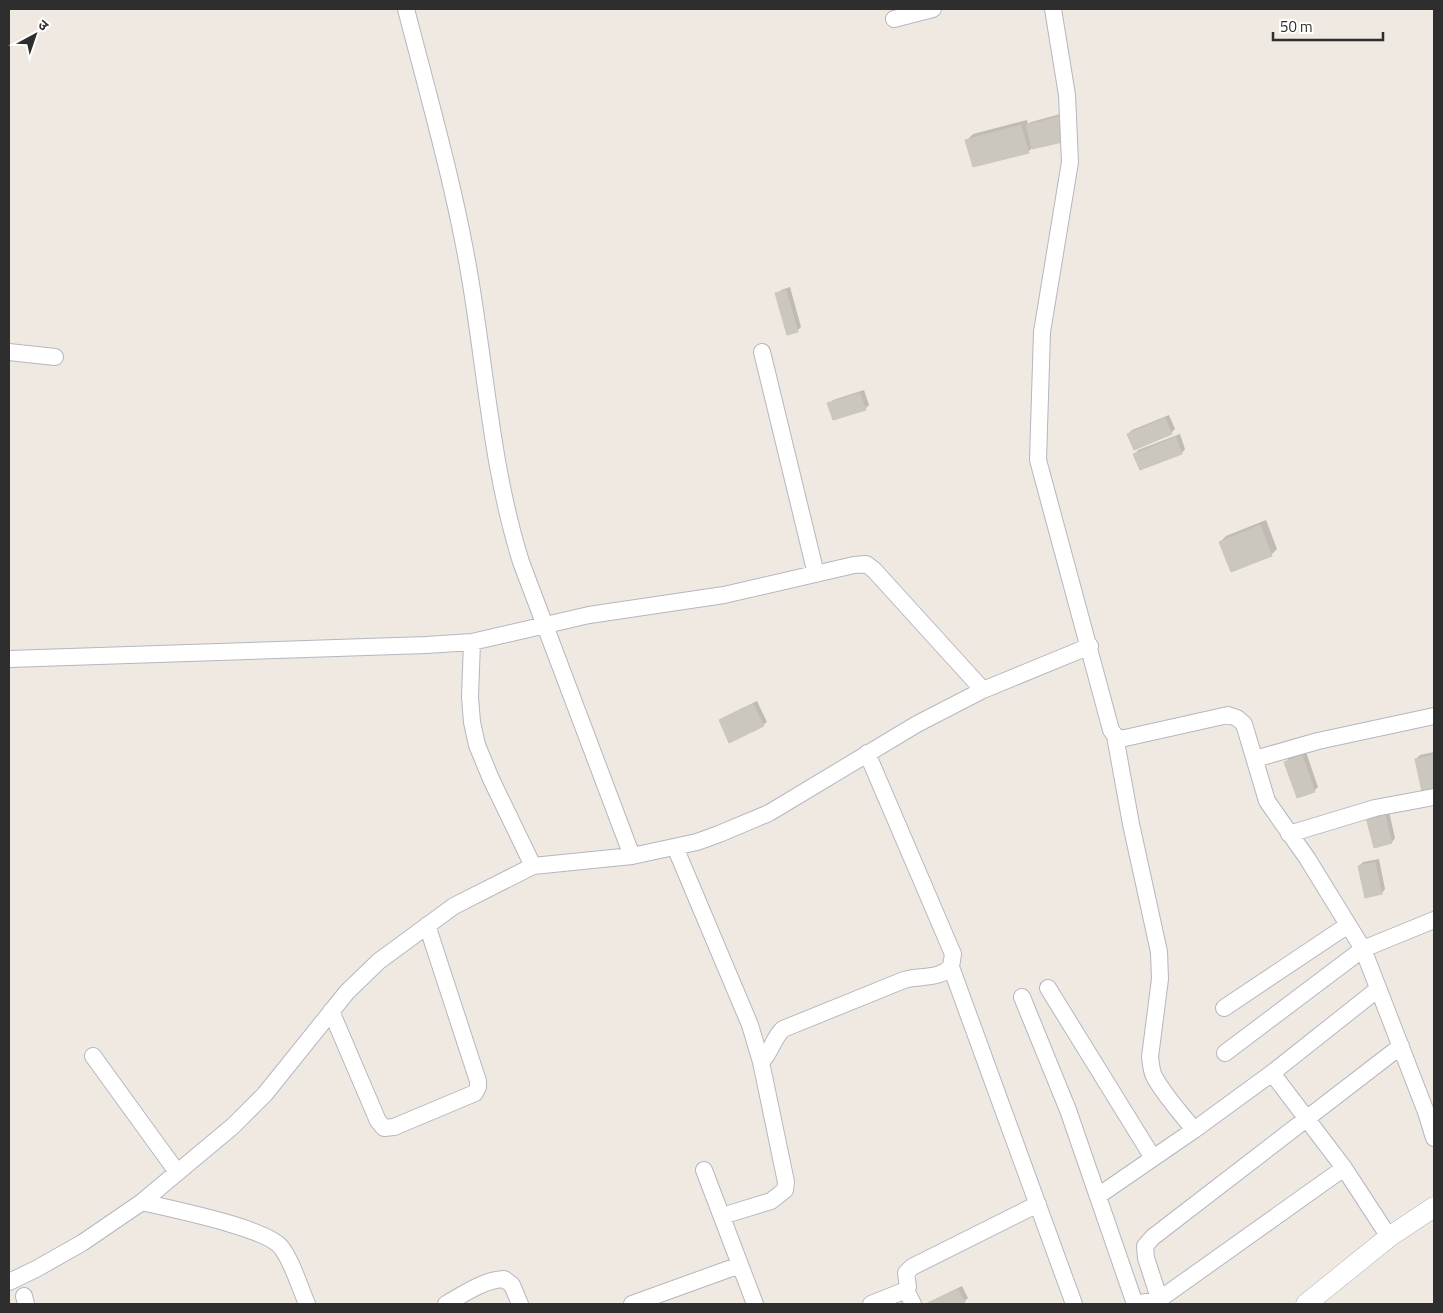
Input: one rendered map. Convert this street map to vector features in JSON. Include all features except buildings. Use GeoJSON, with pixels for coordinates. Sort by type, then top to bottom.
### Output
{"type":"FeatureCollection","features":[{"type":"Feature","properties":{"kind":"street"},"geometry":{"type":"LineString","coordinates":[[406,9],[464,241],[498,473],[506,508],[521,562],[632,856]]}},
{"type":"Feature","properties":{"kind":"street"},"geometry":{"type":"LineString","coordinates":[[894,19],[933,9]]}},
{"type":"Feature","properties":{"kind":"street"},"geometry":{"type":"LineString","coordinates":[[1053,9],[1067,95],[1070,162],[1042,332],[1038,460],[1090,646],[1111,730],[1115,736],[1159,952],[1160,979],[1150,1057],[1151,1066],[1156,1079],[1194,1130]]}},
{"type":"Feature","properties":{"kind":"street"},"geometry":{"type":"LineString","coordinates":[[9,352],[55,357]]}},
{"type":"Feature","properties":{"kind":"street"},"geometry":{"type":"LineString","coordinates":[[762,352],[816,574]]}},
{"type":"Feature","properties":{"kind":"street"},"geometry":{"type":"LineString","coordinates":[[9,659],[472,642],[589,615],[724,595],[854,565],[866,564],[874,570],[983,690]]}},
{"type":"Feature","properties":{"kind":"street"},"geometry":{"type":"LineString","coordinates":[[472,642],[470,697],[472,722],[477,745],[491,779],[533,866]]}},
{"type":"Feature","properties":{"kind":"street"},"geometry":{"type":"LineString","coordinates":[[9,1281],[36,1270],[82,1244],[142,1202],[250,1110],[347,992],[379,961],[465,899],[533,866],[632,856],[698,842],[769,813],[917,724],[983,690],[1090,646]]}},
{"type":"Feature","properties":{"kind":"street"},"geometry":{"type":"LineString","coordinates":[[1115,736],[1125,738],[1228,715],[1237,718],[1244,724],[1267,801],[1307,858],[1364,949],[1401,1046],[1430,1111],[1434,1138]]}},
{"type":"Feature","properties":{"kind":"street"},"geometry":{"type":"LineString","coordinates":[[1255,759],[1318,741],[1434,716]]}},
{"type":"Feature","properties":{"kind":"street"},"geometry":{"type":"LineString","coordinates":[[867,753],[953,954],[951,968],[1074,1304]]}},
{"type":"Feature","properties":{"kind":"street"},"geometry":{"type":"LineString","coordinates":[[1289,834],[1375,808],[1434,796]]}},
{"type":"Feature","properties":{"kind":"street"},"geometry":{"type":"LineString","coordinates":[[675,847],[750,1026],[761,1062],[786,1182],[785,1190],[771,1201],[722,1216]]}},
{"type":"Feature","properties":{"kind":"street"},"geometry":{"type":"LineString","coordinates":[[1226,1053],[1364,949],[1434,920]]}},
{"type":"Feature","properties":{"kind":"street"},"geometry":{"type":"LineString","coordinates":[[331,1011],[378,1121],[384,1128],[394,1127],[475,1093],[478,1081],[427,925]]}},
{"type":"Feature","properties":{"kind":"street"},"geometry":{"type":"LineString","coordinates":[[1224,1008],[1348,925]]}},
{"type":"Feature","properties":{"kind":"street"},"geometry":{"type":"LineString","coordinates":[[761,1062],[766,1057],[782,1029],[904,980],[913,977],[938,976],[951,968]]}},
{"type":"Feature","properties":{"kind":"street"},"geometry":{"type":"LineString","coordinates":[[1048,988],[1154,1158]]}},
{"type":"Feature","properties":{"kind":"street"},"geometry":{"type":"LineString","coordinates":[[1098,1196],[1194,1130],[1272,1073],[1378,989]]}},
{"type":"Feature","properties":{"kind":"street"},"geometry":{"type":"LineString","coordinates":[[1022,996],[1068,1110],[1135,1304],[1161,1301],[1344,1168]]}},
{"type":"Feature","properties":{"kind":"street"},"geometry":{"type":"LineString","coordinates":[[1161,1301],[1146,1258],[1146,1246],[1153,1237],[1401,1046]]}},
{"type":"Feature","properties":{"kind":"street"},"geometry":{"type":"LineString","coordinates":[[93,1056],[177,1172]]}},
{"type":"Feature","properties":{"kind":"street"},"geometry":{"type":"LineString","coordinates":[[1272,1073],[1344,1168],[1390,1237]]}},
{"type":"Feature","properties":{"kind":"street"},"geometry":{"type":"LineString","coordinates":[[704,1170],[755,1304]]}},
{"type":"Feature","properties":{"kind":"street"},"geometry":{"type":"LineString","coordinates":[[142,1202],[251,1230],[269,1238],[285,1252],[308,1304]]}},
{"type":"Feature","properties":{"kind":"street"},"geometry":{"type":"LineString","coordinates":[[871,1304],[909,1297],[906,1273],[912,1267],[1038,1204]]}},
{"type":"Feature","properties":{"kind":"street"},"geometry":{"type":"LineString","coordinates":[[1306,1304],[1390,1237],[1434,1207]]}},
{"type":"Feature","properties":{"kind":"street"},"geometry":{"type":"LineString","coordinates":[[632,1304],[740,1266]]}},
{"type":"Feature","properties":{"kind":"street"},"geometry":{"type":"LineString","coordinates":[[446,1304],[483,1283],[504,1279],[512,1285],[520,1304]]}}]}
